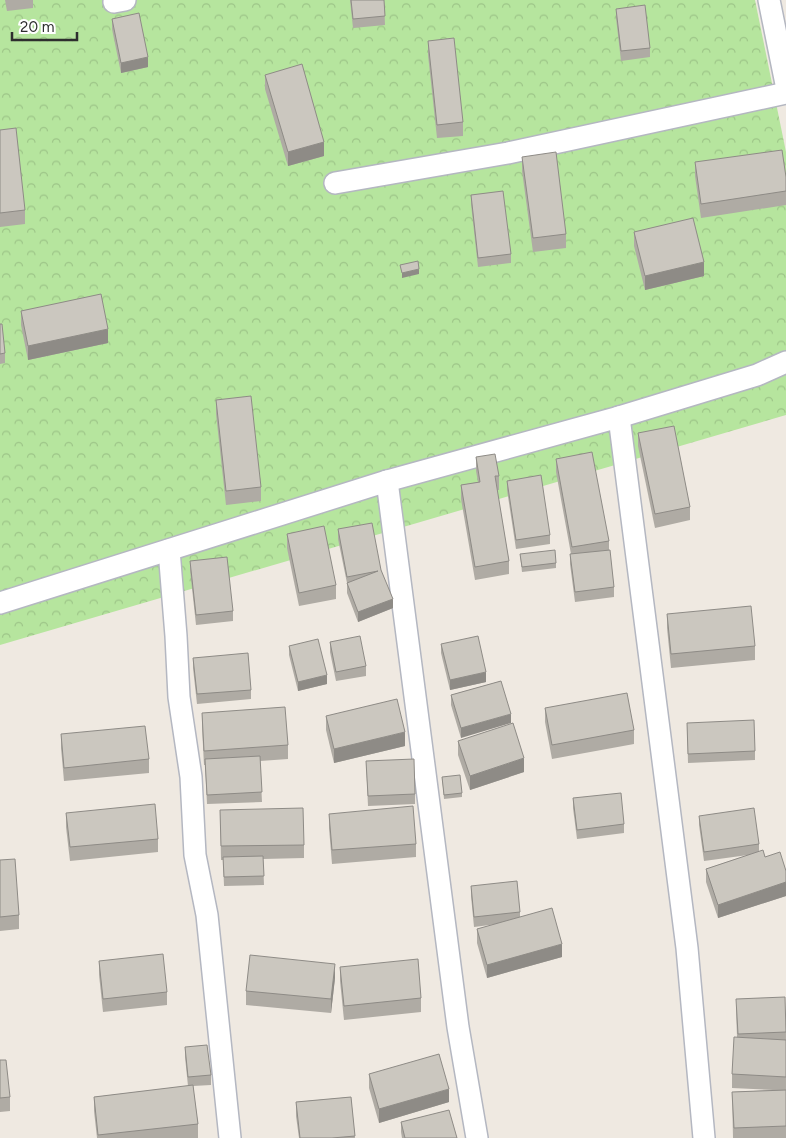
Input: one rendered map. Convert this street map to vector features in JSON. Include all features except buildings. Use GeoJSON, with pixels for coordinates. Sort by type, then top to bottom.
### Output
{"type":"FeatureCollection","features":[{"type":"Feature","properties":{"kind":"street"},"geometry":{"type":"LineString","coordinates":[[769,0],[782,39],[786,84]]}},
{"type":"Feature","properties":{"kind":"street"},"geometry":{"type":"LineString","coordinates":[[335,183],[508,153],[786,93]]}},
{"type":"Feature","properties":{"kind":"street"},"geometry":{"type":"LineString","coordinates":[[0,603],[387,481],[619,417],[757,375],[786,362]]}},
{"type":"Feature","properties":{"kind":"street"},"geometry":{"type":"LineString","coordinates":[[619,417],[687,948],[704,1138]]}},
{"type":"Feature","properties":{"kind":"street"},"geometry":{"type":"LineString","coordinates":[[387,481],[458,1028],[477,1138]]}},
{"type":"Feature","properties":{"kind":"street"},"geometry":{"type":"LineString","coordinates":[[169,550],[179,697],[191,777],[195,854],[207,915],[230,1138]]}},
{"type":"Feature","properties":{"kind":"green space"},"geometry":{"type":"Polygon","coordinates":[[[0,0],[755,0],[786,152],[786,415],[0,645],[0,0]]]}}]}
